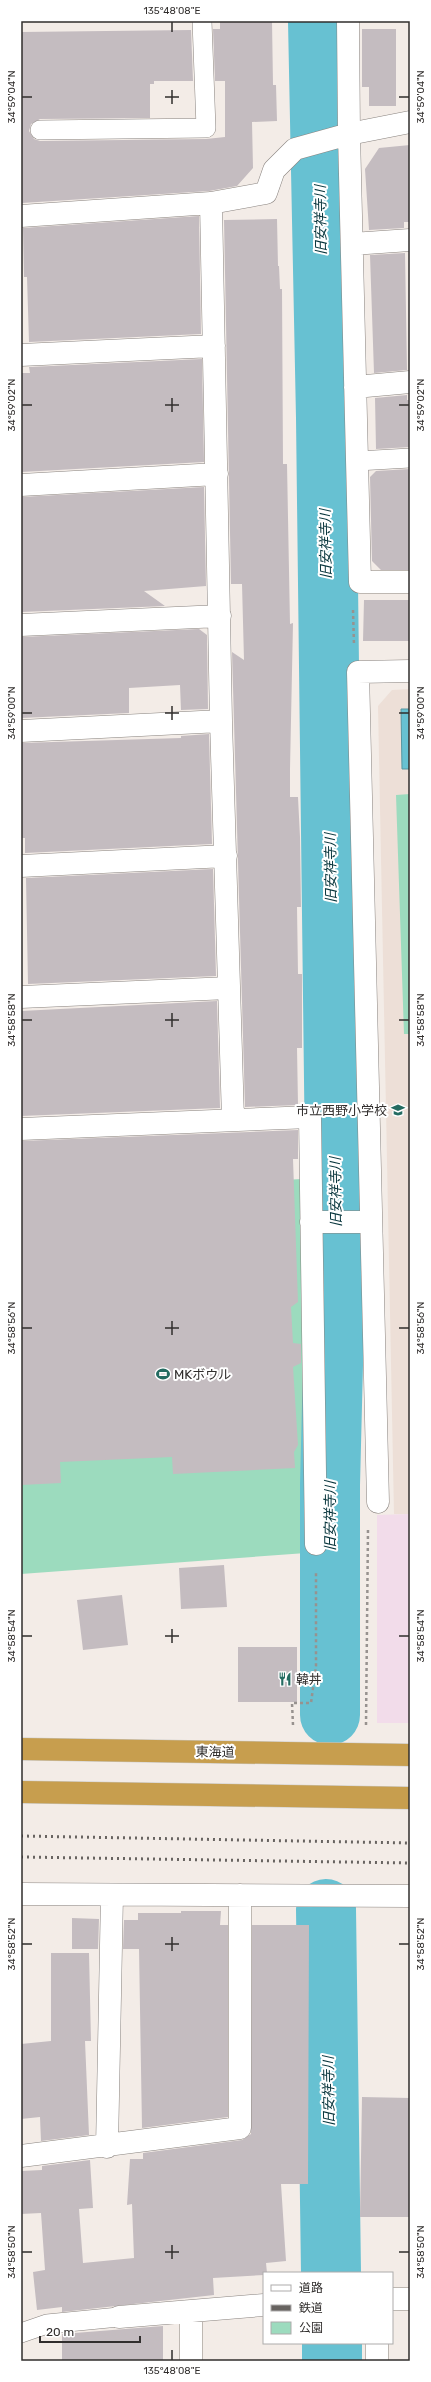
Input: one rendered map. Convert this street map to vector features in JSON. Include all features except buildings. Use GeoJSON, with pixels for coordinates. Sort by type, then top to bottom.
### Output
{"type":"FeatureCollection","features":[{"type":"Feature","properties":{"kind":"highway","name":"東海道"},"geometry":{"type":"LineString","coordinates":[[21,1749],[410,1755]]}},
{"type":"Feature","properties":{"kind":"highway"},"geometry":{"type":"LineString","coordinates":[[21,1792],[410,1798]]}},
{"type":"Feature","properties":{"kind":"street"},"geometry":{"type":"LineString","coordinates":[[348,21],[349,134],[360,582],[410,582]]}},
{"type":"Feature","properties":{"kind":"street"},"geometry":{"type":"LineString","coordinates":[[21,216],[211,204],[266,193],[274,170],[296,149],[349,134],[410,122]]}},
{"type":"Feature","properties":{"kind":"street"},"geometry":{"type":"LineString","coordinates":[[211,204],[221,721],[226,856],[232,1119]]}},
{"type":"Feature","properties":{"kind":"street"},"geometry":{"type":"LineString","coordinates":[[352,244],[410,240]]}},
{"type":"Feature","properties":{"kind":"street"},"geometry":{"type":"LineString","coordinates":[[21,355],[214,346]]}},
{"type":"Feature","properties":{"kind":"street"},"geometry":{"type":"LineString","coordinates":[[355,387],[410,382]]}},
{"type":"Feature","properties":{"kind":"street"},"geometry":{"type":"LineString","coordinates":[[21,485],[217,474]]}},
{"type":"Feature","properties":{"kind":"street"},"geometry":{"type":"LineString","coordinates":[[21,625],[220,616]]}},
{"type":"Feature","properties":{"kind":"street"},"geometry":{"type":"LineString","coordinates":[[378,1502],[358,672],[410,671]]}},
{"type":"Feature","properties":{"kind":"street"},"geometry":{"type":"LineString","coordinates":[[21,731],[221,721]]}},
{"type":"Feature","properties":{"kind":"street"},"geometry":{"type":"LineString","coordinates":[[21,866],[226,856]]}},
{"type":"Feature","properties":{"kind":"street"},"geometry":{"type":"LineString","coordinates":[[21,997],[229,988]]}},
{"type":"Feature","properties":{"kind":"street"},"geometry":{"type":"LineString","coordinates":[[21,1128],[310,1117],[316,1544]]}},
{"type":"Feature","properties":{"kind":"street"},"geometry":{"type":"LineString","coordinates":[[311,1222],[371,1222]]}},
{"type":"Feature","properties":{"kind":"street"},"geometry":{"type":"LineString","coordinates":[[21,1894],[410,1896]]}},
{"type":"Feature","properties":{"kind":"street"},"geometry":{"type":"LineString","coordinates":[[107,2147],[112,1895]]}},
{"type":"Feature","properties":{"kind":"street"},"geometry":{"type":"LineString","coordinates":[[21,2156],[107,2147],[240,2128],[240,1895]]}},
{"type":"Feature","properties":{"kind":"street"},"geometry":{"type":"LineString","coordinates":[[393,2299],[410,2299]]}},
{"type":"Feature","properties":{"kind":"street"},"geometry":{"type":"LineString","coordinates":[[119,2317],[263,2305]]}},
{"type":"Feature","properties":{"kind":"street"},"geometry":{"type":"LineString","coordinates":[[191,2311],[191,2361]]}},
{"type":"Feature","properties":{"kind":"street"},"geometry":{"type":"LineString","coordinates":[[376,2344],[376,2361]]}},
{"type":"Feature","properties":{"kind":"lane"},"geometry":{"type":"LineString","coordinates":[[40,130],[206,128],[202,21]]}},
{"type":"Feature","properties":{"kind":"lane"},"geometry":{"type":"LineString","coordinates":[[357,461],[410,458]]}},
{"type":"Feature","properties":{"kind":"lane"},"geometry":{"type":"LineString","coordinates":[[21,2333],[47,2324],[119,2317]]}},
{"type":"Feature","properties":{"kind":"path"},"geometry":{"type":"LineString","coordinates":[[358,672],[355,660],[352,592],[360,582]]}},
{"type":"Feature","properties":{"kind":"path"},"geometry":{"type":"LineString","coordinates":[[366,1754],[368,1522],[378,1502]]}},
{"type":"Feature","properties":{"kind":"path"},"geometry":{"type":"LineString","coordinates":[[293,1753],[292,1704],[310,1704],[316,1666],[316,1544]]}},
{"type":"Feature","properties":{"kind":"shaded area","name":"市立西野小学校"},"geometry":{"type":"Polygon","coordinates":[[[410,689],[410,1514],[394,1514],[378,706],[392,690],[410,689]]]}},
{"type":"Feature","properties":{"kind":"shaded area"},"geometry":{"type":"Polygon","coordinates":[[[410,1514],[410,1723],[377,1723],[377,1515],[410,1514]]]}},
{"type":"Feature","properties":{"kind":"green space"},"geometry":{"type":"Polygon","coordinates":[[[410,794],[410,1034],[404,1034],[396,795],[410,794]]]}},
{"type":"Feature","properties":{"kind":"green space","name":"MKボウル"},"geometry":{"type":"Polygon","coordinates":[[[302,1179],[306,1553],[21,1574],[21,1194],[302,1179]]]}},
{"type":"Feature","properties":{"kind":"water"},"geometry":{"type":"Polygon","coordinates":[[[401,709],[410,709],[410,769],[402,769],[401,709]]]}},
{"type":"Feature","properties":{"kind":"waterway","name":"旧安祥寺川"},"geometry":{"type":"LineString","coordinates":[[318,21],[326,418],[336,1245],[330,1485],[330,1715]]}},
{"type":"Feature","properties":{"kind":"waterway","name":"旧安祥寺川"},"geometry":{"type":"LineString","coordinates":[[326,1909],[331,2272]]}},
{"type":"Feature","properties":{"kind":"waterway","name":"旧安祥寺川"},"geometry":{"type":"LineString","coordinates":[[332,2344],[332,2361]]}},
{"type":"Feature","properties":{"kind":"railway"},"geometry":{"type":"LineString","coordinates":[[21,1836],[410,1843]]}},
{"type":"Feature","properties":{"kind":"railway"},"geometry":{"type":"LineString","coordinates":[[21,1857],[410,1863]]}},
{"type":"Feature","properties":{"kind":"place","name":"市立西野小学校"},"geometry":{"type":"Point","coordinates":[398,1110]}},
{"type":"Feature","properties":{"kind":"place","name":"MKボウル"},"geometry":{"type":"Point","coordinates":[163,1374]}},
{"type":"Feature","properties":{"kind":"place","name":"韓丼"},"geometry":{"type":"Point","coordinates":[285,1679]}}]}
